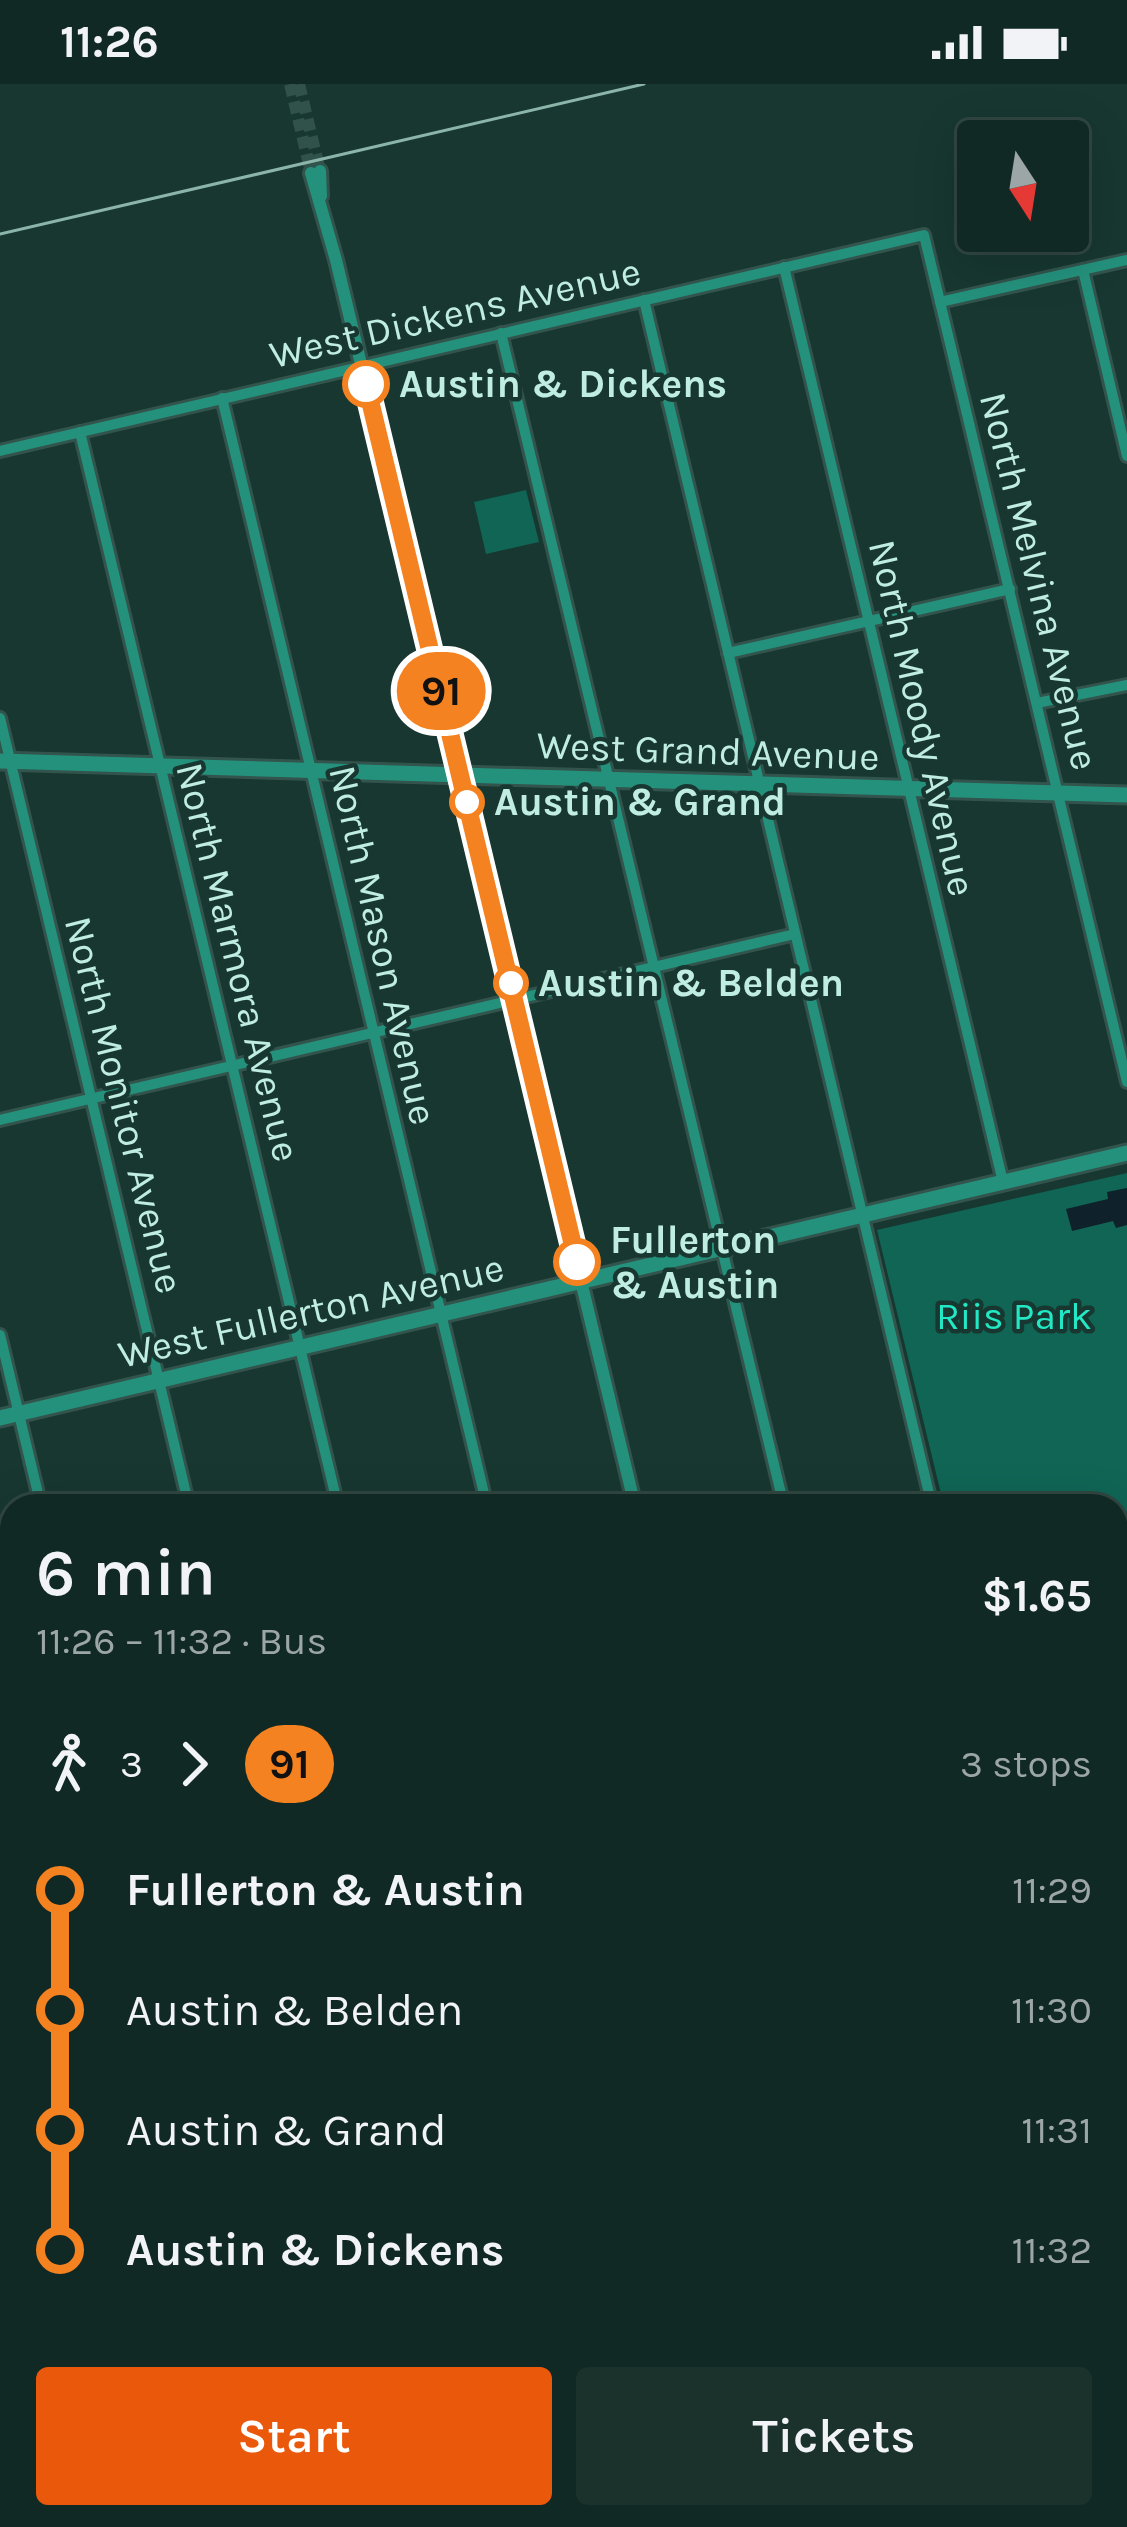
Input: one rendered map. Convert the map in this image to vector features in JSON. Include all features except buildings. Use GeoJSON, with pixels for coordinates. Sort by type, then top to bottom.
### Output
{"type":"FeatureCollection","features":[{"type":"Feature","properties":{"kind":"main road","name":"West Grand Avenue"},"geometry":{"type":"LineString","coordinates":[[5,761],[1127,795]]}},
{"type":"Feature","properties":{"kind":"main road","name":"West Fullerton Avenue"},"geometry":{"type":"LineString","coordinates":[[0,1418],[1127,1153]]}},
{"type":"Feature","properties":{"kind":"street"},"geometry":{"type":"LineString","coordinates":[[316,172],[632,1494]]}},
{"type":"Feature","properties":{"kind":"street","name":"West Dickens Avenue"},"geometry":{"type":"LineString","coordinates":[[0,451],[924,235]]}},
{"type":"Feature","properties":{"kind":"street","name":"North Melvina Avenue"},"geometry":{"type":"LineString","coordinates":[[924,235],[1127,1082]]}},
{"type":"Feature","properties":{"kind":"street"},"geometry":{"type":"LineString","coordinates":[[940,302],[1127,260]]}},
{"type":"Feature","properties":{"kind":"street","name":"North Moody Avenue"},"geometry":{"type":"LineString","coordinates":[[784,267],[1003,1182]]}},
{"type":"Feature","properties":{"kind":"street"},"geometry":{"type":"LineString","coordinates":[[1083,270],[1127,456]]}},
{"type":"Feature","properties":{"kind":"street"},"geometry":{"type":"LineString","coordinates":[[644,300],[929,1494]]}},
{"type":"Feature","properties":{"kind":"street"},"geometry":{"type":"LineString","coordinates":[[501,333],[781,1494]]}},
{"type":"Feature","properties":{"kind":"street","name":"North Mason Avenue"},"geometry":{"type":"LineString","coordinates":[[222,398],[484,1494]]}},
{"type":"Feature","properties":{"kind":"street","name":"North Marmora Avenue"},"geometry":{"type":"LineString","coordinates":[[80,432],[335,1494]]}},
{"type":"Feature","properties":{"kind":"street"},"geometry":{"type":"LineString","coordinates":[[728,653],[1010,589]]}},
{"type":"Feature","properties":{"kind":"street"},"geometry":{"type":"LineString","coordinates":[[1037,703],[1127,685]]}},
{"type":"Feature","properties":{"kind":"street","name":"North Monitor Avenue"},"geometry":{"type":"LineString","coordinates":[[0,718],[5,761],[186,1494]]}},
{"type":"Feature","properties":{"kind":"street"},"geometry":{"type":"LineString","coordinates":[[0,1120],[795,934]]}},
{"type":"Feature","properties":{"kind":"street"},"geometry":{"type":"LineString","coordinates":[[0,1335],[38,1494]]}},
{"type":"Feature","properties":{"kind":"green space"},"geometry":{"type":"Polygon","coordinates":[[[526,490],[539,542],[486,554],[474,502],[526,490]]]}},
{"type":"Feature","properties":{"kind":"green space","name":"Riis Park"},"geometry":{"type":"Polygon","coordinates":[[[1127,1173],[1127,1494],[941,1494],[877,1230],[1127,1173]]]}},
{"type":"Feature","properties":{"kind":"water"},"geometry":{"type":"Polygon","coordinates":[[[1127,1188],[1127,1225],[1116,1228],[1113,1221],[1072,1231],[1066,1209],[1108,1199],[1107,1192],[1127,1188]]]}},
{"type":"Feature","properties":{"kind":"tunnel"},"geometry":{"type":"LineString","coordinates":[[290,84],[311,173]]}},
{"type":"Feature","properties":{"kind":"tunnel"},"geometry":{"type":"LineString","coordinates":[[299,84],[320,171]]}},
{"type":"Feature","properties":{"kind":"railway"},"geometry":{"type":"LineString","coordinates":[[0,234],[644,84]]}},
{"type":"Feature","properties":{"kind":"bus line","name":"91"},"geometry":{"type":"LineString","coordinates":[[366,384],[577,1262]]}},
{"type":"Feature","properties":{"kind":"place","name":"Austin & Dickens"},"geometry":{"type":"Point","coordinates":[366,384]}},
{"type":"Feature","properties":{"kind":"place","name":"Austin & Grand"},"geometry":{"type":"Point","coordinates":[467,802]}},
{"type":"Feature","properties":{"kind":"place","name":"Austin & Belden"},"geometry":{"type":"Point","coordinates":[511,983]}},
{"type":"Feature","properties":{"kind":"place","name":"Fullerton & Austin"},"geometry":{"type":"Point","coordinates":[577,1262]}}]}
